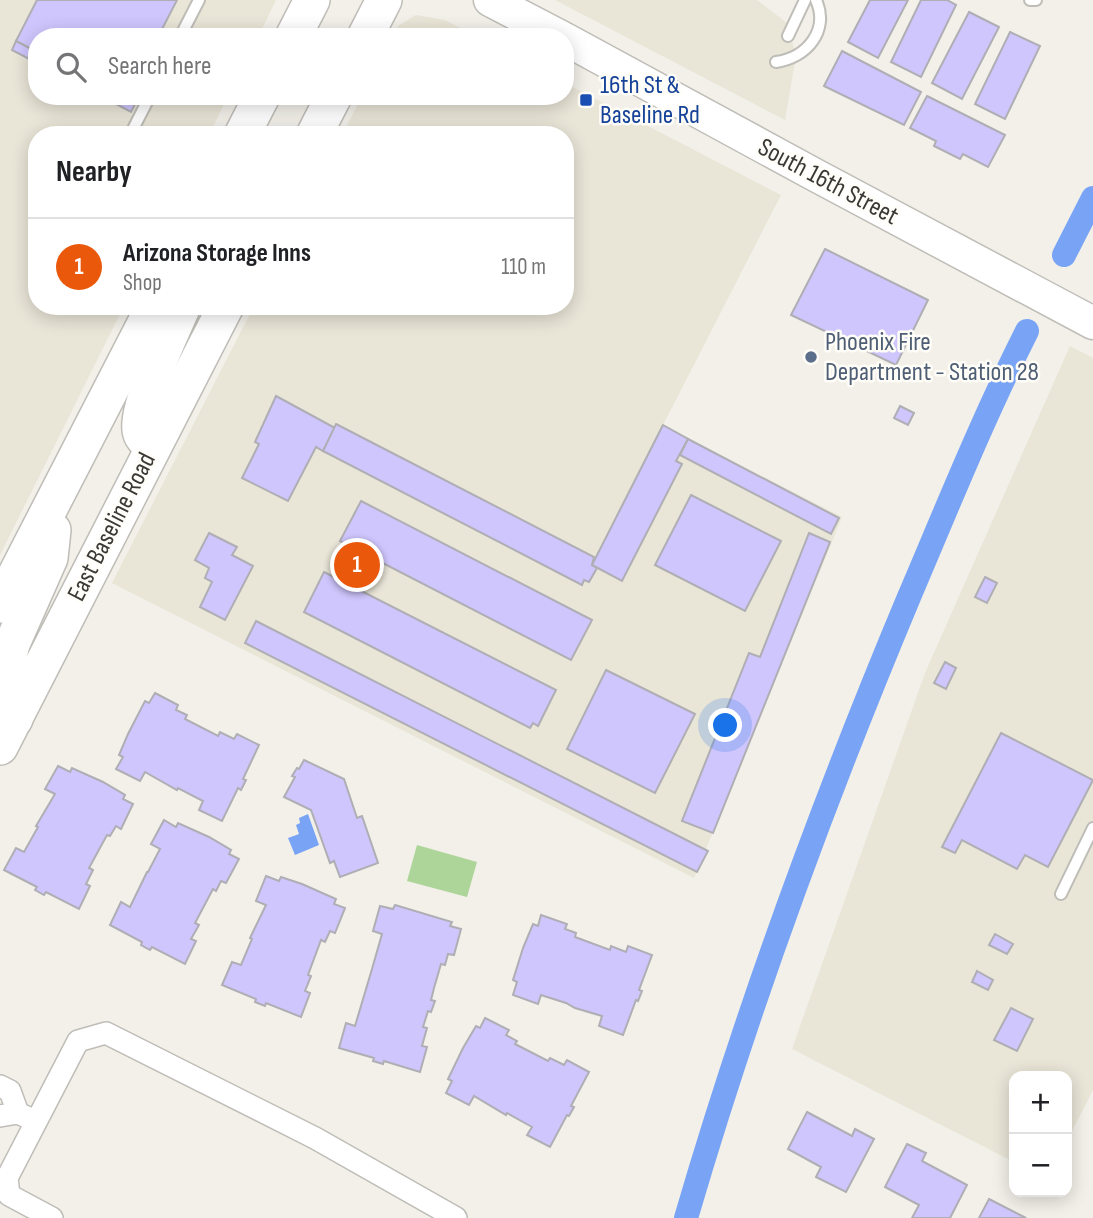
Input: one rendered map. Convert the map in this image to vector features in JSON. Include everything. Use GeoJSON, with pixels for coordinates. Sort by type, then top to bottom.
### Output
{"type":"FeatureCollection","features":[{"type":"Feature","properties":{"kind":"main road"},"geometry":{"type":"LineString","coordinates":[[298,28],[312,0]]}},
{"type":"Feature","properties":{"kind":"main road"},"geometry":{"type":"LineString","coordinates":[[370,28],[384,0]]}},
{"type":"Feature","properties":{"kind":"main road","name":"South 16th Street"},"geometry":{"type":"LineString","coordinates":[[490,0],[544,28]]}},
{"type":"Feature","properties":{"kind":"main road","name":"South 16th Street"},"geometry":{"type":"LineString","coordinates":[[574,44],[1093,323]]}},
{"type":"Feature","properties":{"kind":"main road"},"geometry":{"type":"LineString","coordinates":[[247,126],[257,105]]}},
{"type":"Feature","properties":{"kind":"main road"},"geometry":{"type":"LineString","coordinates":[[319,126],[329,105]]}},
{"type":"Feature","properties":{"kind":"main road"},"geometry":{"type":"LineString","coordinates":[[0,605],[149,315]]}},
{"type":"Feature","properties":{"kind":"main road"},"geometry":{"type":"LineString","coordinates":[[153,447],[144,440],[140,432],[142,407],[179,315]]}},
{"type":"Feature","properties":{"kind":"main road","name":"East Baseline Road"},"geometry":{"type":"LineString","coordinates":[[5,729],[221,315]]}},
{"type":"Feature","properties":{"kind":"main road"},"geometry":{"type":"LineString","coordinates":[[5,729],[9,701],[7,665],[12,644],[50,558],[57,495]]}},
{"type":"Feature","properties":{"kind":"street"},"geometry":{"type":"LineString","coordinates":[[18,1116],[78,1041],[106,1033],[315,1138],[456,1218]]}},
{"type":"Feature","properties":{"kind":"street"},"geometry":{"type":"LineString","coordinates":[[0,1086],[10,1091],[18,1116],[7,1178],[9,1195],[52,1218]]}},
{"type":"Feature","properties":{"kind":"lane"},"geometry":{"type":"LineString","coordinates":[[185,28],[199,0]]}},
{"type":"Feature","properties":{"kind":"lane"},"geometry":{"type":"LineString","coordinates":[[788,36],[805,0]]}},
{"type":"Feature","properties":{"kind":"lane"},"geometry":{"type":"LineString","coordinates":[[776,62],[792,60],[808,48],[821,16],[816,0]]}},
{"type":"Feature","properties":{"kind":"lane"},"geometry":{"type":"LineString","coordinates":[[1030,0],[1036,0]]}},
{"type":"Feature","properties":{"kind":"lane"},"geometry":{"type":"LineString","coordinates":[[135,126],[145,105]]}},
{"type":"Feature","properties":{"kind":"lane"},"geometry":{"type":"LineString","coordinates":[[1061,894],[1093,828]]}},
{"type":"Feature","properties":{"kind":"shaded area"},"geometry":{"type":"Polygon","coordinates":[[[0,0],[276,0],[262,28],[28,28],[28,105],[224,105],[213,126],[28,126],[28,315],[120,315],[0,555],[0,0]]]}},
{"type":"Feature","properties":{"kind":"shaded area"},"geometry":{"type":"Polygon","coordinates":[[[555,0],[757,0],[787,23],[796,56],[785,120],[555,0]]]}},
{"type":"Feature","properties":{"kind":"shaded area"},"geometry":{"type":"Polygon","coordinates":[[[416,15],[445,20],[460,28],[397,28],[416,15]]]}},
{"type":"Feature","properties":{"kind":"shaded area"},"geometry":{"type":"Polygon","coordinates":[[[574,88],[781,195],[663,425],[842,517],[694,878],[112,583],[249,315],[574,315],[574,126],[347,126],[357,105],[574,105],[574,88]]]}},
{"type":"Feature","properties":{"kind":"shaded area"},"geometry":{"type":"Polygon","coordinates":[[[1070,346],[1093,358],[1093,1090],[1072,1131],[1072,1071],[1009,1071],[1009,1159],[792,1049],[925,673],[1070,346]]]}},
{"type":"Feature","properties":{"kind":"green space"},"geometry":{"type":"Polygon","coordinates":[[[417,845],[477,862],[467,897],[407,881],[417,845]]]}},
{"type":"Feature","properties":{"kind":"water"},"geometry":{"type":"Polygon","coordinates":[[[308,814],[319,845],[295,855],[288,838],[299,834],[296,825],[300,823],[299,818],[308,814]]]}},
{"type":"Feature","properties":{"kind":"building"},"geometry":{"type":"Polygon","coordinates":[[[37,0],[177,0],[163,28],[28,28],[28,47],[16,41],[37,0]]]}},
{"type":"Feature","properties":{"kind":"building"},"geometry":{"type":"Polygon","coordinates":[[[870,0],[908,0],[878,58],[848,42],[870,0]]]}},
{"type":"Feature","properties":{"kind":"building"},"geometry":{"type":"Polygon","coordinates":[[[921,0],[947,0],[956,5],[921,77],[891,62],[921,0]]]}},
{"type":"Feature","properties":{"kind":"building"},"geometry":{"type":"Polygon","coordinates":[[[969,12],[999,27],[962,99],[932,83],[969,12]]]}},
{"type":"Feature","properties":{"kind":"building"},"geometry":{"type":"Polygon","coordinates":[[[1010,32],[1040,46],[1005,119],[975,104],[1010,32]]]}},
{"type":"Feature","properties":{"kind":"building"},"geometry":{"type":"Polygon","coordinates":[[[16,41],[28,47],[28,58],[12,50],[16,41]]]}},
{"type":"Feature","properties":{"kind":"building"},"geometry":{"type":"Polygon","coordinates":[[[842,51],[921,92],[904,125],[824,86],[842,51]]]}},
{"type":"Feature","properties":{"kind":"building"},"geometry":{"type":"Polygon","coordinates":[[[927,96],[1005,135],[988,167],[963,154],[960,159],[934,146],[936,141],[910,128],[927,96]]]}},
{"type":"Feature","properties":{"kind":"building"},"geometry":{"type":"Polygon","coordinates":[[[118,105],[134,105],[131,112],[118,105]]]}},
{"type":"Feature","properties":{"kind":"building"},"geometry":{"type":"Polygon","coordinates":[[[825,249],[928,300],[896,365],[791,315],[825,249]]]}},
{"type":"Feature","properties":{"kind":"building"},"geometry":{"type":"Polygon","coordinates":[[[276,396],[335,428],[323,451],[316,447],[288,501],[242,478],[259,444],[255,442],[276,396]]]}},
{"type":"Feature","properties":{"kind":"building"},"geometry":{"type":"Polygon","coordinates":[[[900,406],[914,413],[908,425],[894,418],[900,406]]]}},
{"type":"Feature","properties":{"kind":"building"},"geometry":{"type":"Polygon","coordinates":[[[336,424],[594,557],[592,565],[597,568],[589,582],[584,580],[582,585],[323,451],[336,424]]]}},
{"type":"Feature","properties":{"kind":"building"},"geometry":{"type":"Polygon","coordinates":[[[663,425],[688,439],[676,461],[682,464],[622,581],[592,565],[663,425]]]}},
{"type":"Feature","properties":{"kind":"building"},"geometry":{"type":"Polygon","coordinates":[[[688,439],[839,518],[831,534],[680,455],[688,439]]]}},
{"type":"Feature","properties":{"kind":"building"},"geometry":{"type":"Polygon","coordinates":[[[691,495],[781,541],[745,611],[655,565],[691,495]]]}},
{"type":"Feature","properties":{"kind":"building"},"geometry":{"type":"Polygon","coordinates":[[[361,501],[592,620],[571,660],[340,541],[361,501]]]}},
{"type":"Feature","properties":{"kind":"building"},"geometry":{"type":"Polygon","coordinates":[[[209,533],[237,547],[232,555],[253,566],[225,620],[200,607],[212,582],[205,578],[209,568],[195,560],[209,533]]]}},
{"type":"Feature","properties":{"kind":"building"},"geometry":{"type":"Polygon","coordinates":[[[809,533],[830,542],[713,833],[682,821],[749,653],[760,657],[809,533]]]}},
{"type":"Feature","properties":{"kind":"building"},"geometry":{"type":"Polygon","coordinates":[[[324,572],[556,690],[538,726],[533,723],[530,728],[304,612],[324,572]]]}},
{"type":"Feature","properties":{"kind":"building"},"geometry":{"type":"Polygon","coordinates":[[[985,577],[997,583],[987,603],[975,597],[985,577]]]}},
{"type":"Feature","properties":{"kind":"building"},"geometry":{"type":"Polygon","coordinates":[[[256,621],[708,851],[697,872],[245,643],[256,621]]]}},
{"type":"Feature","properties":{"kind":"building"},"geometry":{"type":"Polygon","coordinates":[[[945,662],[956,668],[946,689],[934,683],[945,662]]]}},
{"type":"Feature","properties":{"kind":"building"},"geometry":{"type":"Polygon","coordinates":[[[606,670],[695,714],[655,793],[567,749],[606,670]]]}},
{"type":"Feature","properties":{"kind":"building"},"geometry":{"type":"Polygon","coordinates":[[[155,693],[178,705],[176,710],[187,715],[185,719],[218,736],[220,732],[234,739],[237,734],[259,745],[243,779],[246,780],[241,790],[238,788],[222,821],[199,810],[203,801],[178,788],[177,790],[145,772],[140,781],[116,769],[123,757],[119,755],[128,734],[145,701],[149,703],[155,693]]]}},
{"type":"Feature","properties":{"kind":"building"},"geometry":{"type":"Polygon","coordinates":[[[1001,733],[1093,780],[1048,867],[1025,855],[1017,869],[962,840],[955,853],[942,847],[1001,733]]]}},
{"type":"Feature","properties":{"kind":"building"},"geometry":{"type":"Polygon","coordinates":[[[304,760],[344,779],[357,818],[362,816],[378,863],[340,877],[334,861],[330,863],[311,810],[284,797],[295,777],[292,776],[304,760]]]}},
{"type":"Feature","properties":{"kind":"building"},"geometry":{"type":"Polygon","coordinates":[[[58,766],[70,772],[72,768],[103,782],[125,795],[123,799],[133,804],[121,829],[116,826],[110,836],[107,835],[89,868],[93,870],[86,884],[90,886],[79,909],[46,892],[44,895],[35,890],[37,887],[4,870],[16,848],[24,852],[38,827],[36,826],[55,794],[45,789],[58,766]]]}},
{"type":"Feature","properties":{"kind":"building"},"geometry":{"type":"Polygon","coordinates":[[[164,820],[176,827],[178,823],[209,837],[231,850],[229,854],[239,859],[226,883],[221,881],[216,891],[213,889],[195,923],[199,925],[191,939],[196,941],[185,964],[152,947],[150,950],[141,945],[142,942],[110,925],[121,902],[130,907],[160,849],[151,844],[164,820]]]}},
{"type":"Feature","properties":{"kind":"building"},"geometry":{"type":"Polygon","coordinates":[[[266,876],[279,881],[281,877],[302,884],[336,899],[334,904],[345,908],[335,933],[330,931],[325,942],[321,940],[308,975],[311,976],[305,991],[310,993],[301,1017],[266,1003],[265,1006],[255,1002],[256,999],[222,985],[232,962],[241,965],[266,905],[256,901],[266,876]]]}},
{"type":"Feature","properties":{"kind":"building"},"geometry":{"type":"Polygon","coordinates":[[[395,905],[452,922],[450,926],[461,929],[454,955],[448,954],[445,965],[441,964],[434,988],[431,1000],[435,1001],[431,1012],[428,1011],[423,1027],[427,1028],[422,1046],[427,1047],[420,1072],[384,1061],[383,1064],[373,1061],[374,1058],[339,1048],[346,1023],[355,1026],[372,969],[382,934],[373,931],[380,906],[393,909],[395,905]]]}},
{"type":"Feature","properties":{"kind":"building"},"geometry":{"type":"Polygon","coordinates":[[[541,915],[567,924],[565,929],[576,933],[575,937],[610,950],[611,946],[626,952],[628,946],[652,955],[639,990],[642,991],[623,1035],[599,1026],[602,1016],[541,995],[538,1004],[513,995],[517,982],[513,980],[523,948],[533,924],[538,926],[541,915]]]}},
{"type":"Feature","properties":{"kind":"building"},"geometry":{"type":"Polygon","coordinates":[[[995,934],[1013,944],[1007,954],[989,945],[995,934]]]}},
{"type":"Feature","properties":{"kind":"building"},"geometry":{"type":"Polygon","coordinates":[[[977,971],[993,980],[988,990],[972,982],[977,971]]]}},
{"type":"Feature","properties":{"kind":"building"},"geometry":{"type":"Polygon","coordinates":[[[1011,1008],[1033,1019],[1017,1051],[994,1040],[1011,1008]]]}},
{"type":"Feature","properties":{"kind":"building"},"geometry":{"type":"Polygon","coordinates":[[[485,1018],[509,1030],[506,1035],[517,1041],[515,1044],[548,1061],[550,1058],[564,1065],[567,1060],[589,1072],[571,1106],[574,1107],[550,1147],[527,1135],[532,1127],[507,1113],[506,1115],[474,1096],[469,1105],[446,1093],[452,1081],[448,1079],[463,1048],[476,1026],[480,1028],[485,1018]]]}},
{"type":"Feature","properties":{"kind":"building"},"geometry":{"type":"Polygon","coordinates":[[[807,1112],[852,1136],[855,1129],[874,1139],[846,1192],[816,1177],[821,1167],[788,1149],[807,1112]]]}},
{"type":"Feature","properties":{"kind":"building"},"geometry":{"type":"Polygon","coordinates":[[[907,1144],[926,1153],[922,1161],[967,1185],[950,1218],[912,1218],[919,1205],[885,1187],[907,1144]]]}},
{"type":"Feature","properties":{"kind":"building"},"geometry":{"type":"Polygon","coordinates":[[[989,1199],[1026,1218],[979,1218],[989,1199]]]}},
{"type":"Feature","properties":{"kind":"waterway"},"geometry":{"type":"LineString","coordinates":[[1064,255],[1093,198]]}},
{"type":"Feature","properties":{"kind":"waterway"},"geometry":{"type":"LineString","coordinates":[[686,1218],[761,982],[817,827],[909,597],[980,430],[1027,331]]}},
{"type":"Feature","properties":{"kind":"place","name":"16th St & Baseline Rd"},"geometry":{"type":"Point","coordinates":[586,100]}},
{"type":"Feature","properties":{"kind":"place","name":"Phoenix Fire Department - Station 28"},"geometry":{"type":"Point","coordinates":[811,357]}},
{"type":"Feature","properties":{"kind":"place","name":"Arizona Storage Inns"},"geometry":{"type":"Point","coordinates":[357,565]}}]}
